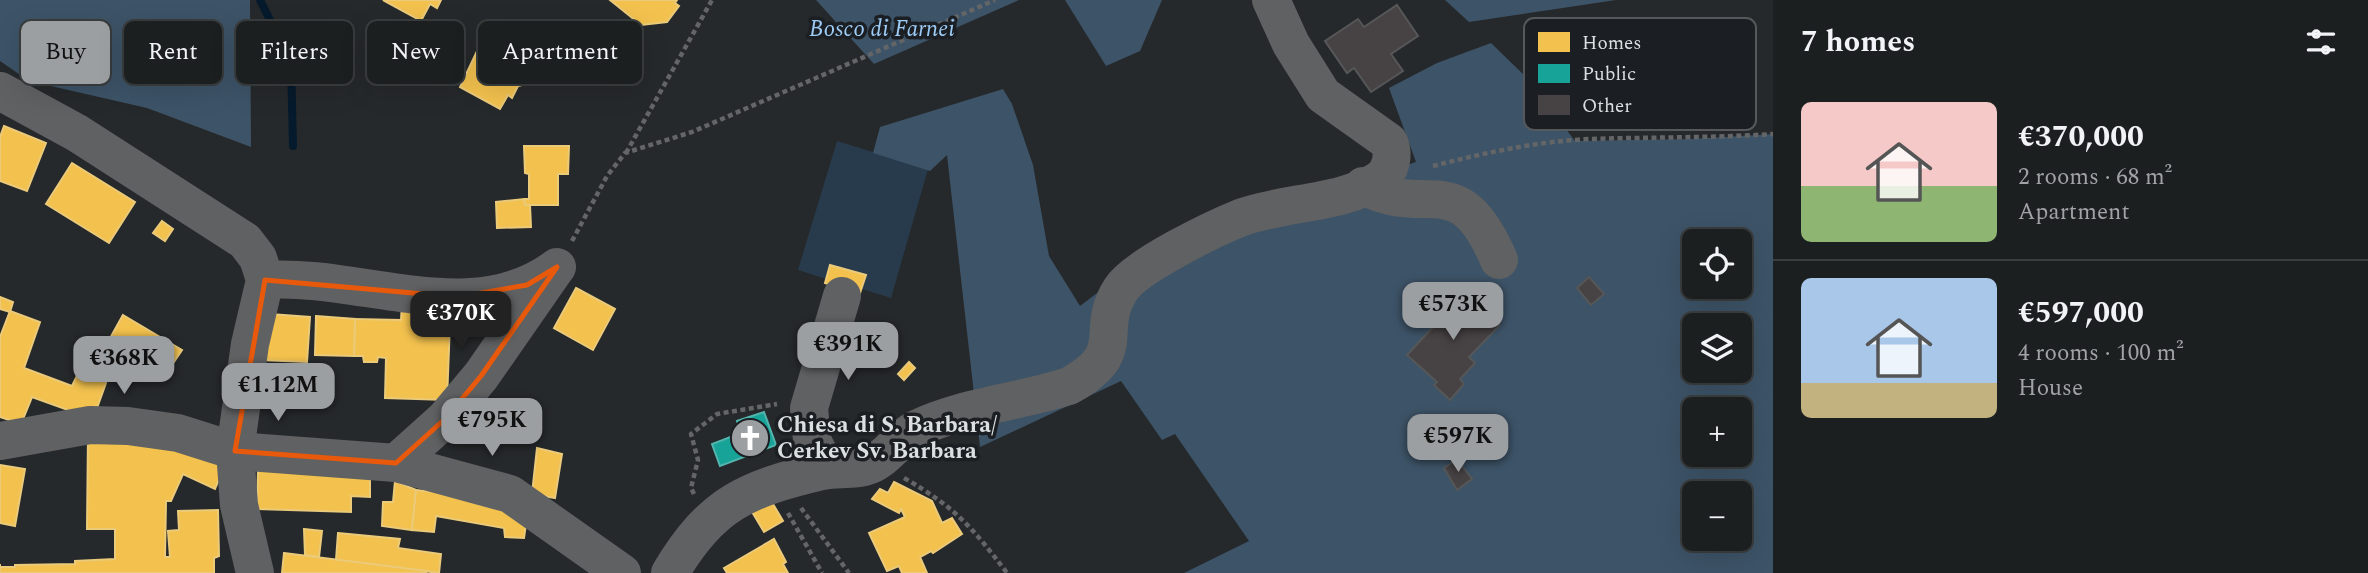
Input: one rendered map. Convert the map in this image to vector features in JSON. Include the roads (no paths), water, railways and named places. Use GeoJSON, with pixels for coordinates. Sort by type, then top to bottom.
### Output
{"type":"FeatureCollection","features":[{"type":"Feature","properties":{"kind":"street"},"geometry":{"type":"LineString","coordinates":[[670,573],[681,554],[724,506],[746,493],[827,470],[870,465],[914,430],[940,420],[1060,390],[1088,376],[1101,364],[1107,352],[1113,311],[1120,290],[1153,263],[1241,218],[1372,183],[1392,161],[1393,152],[1389,142],[1323,95],[1291,44],[1271,0]]}},
{"type":"Feature","properties":{"kind":"street"},"geometry":{"type":"LineString","coordinates":[[0,91],[77,133],[245,241],[258,258],[265,280],[250,344],[235,451],[239,505],[256,573]]}},
{"type":"Feature","properties":{"kind":"street"},"geometry":{"type":"LineString","coordinates":[[1372,183],[1375,193],[1444,200],[1471,211],[1487,231],[1499,260]]}},
{"type":"Feature","properties":{"kind":"street"},"geometry":{"type":"LineString","coordinates":[[265,280],[335,282],[401,293],[458,297],[527,285],[557,267],[481,376],[445,419],[396,463]]}},
{"type":"Feature","properties":{"kind":"street"},"geometry":{"type":"LineString","coordinates":[[827,470],[812,440],[809,408],[842,296]]}},
{"type":"Feature","properties":{"kind":"street"},"geometry":{"type":"LineString","coordinates":[[0,441],[90,425],[128,426],[178,433],[235,451],[396,463],[510,494],[622,573]]}},
{"type":"Feature","properties":{"kind":"waterway"},"geometry":{"type":"LineString","coordinates":[[260,0],[291,62],[293,146]]}},
{"type":"Feature","properties":{"kind":"place","name":"Chiesa di S. Barbara/ Cerkev Sv. Barbara"},"geometry":{"type":"Point","coordinates":[750,438]}},
{"type":"Feature","properties":{"kind":"park label","name":"Bosco di Farnei"},"geometry":{"type":"Point","coordinates":[882,29]}}]}
